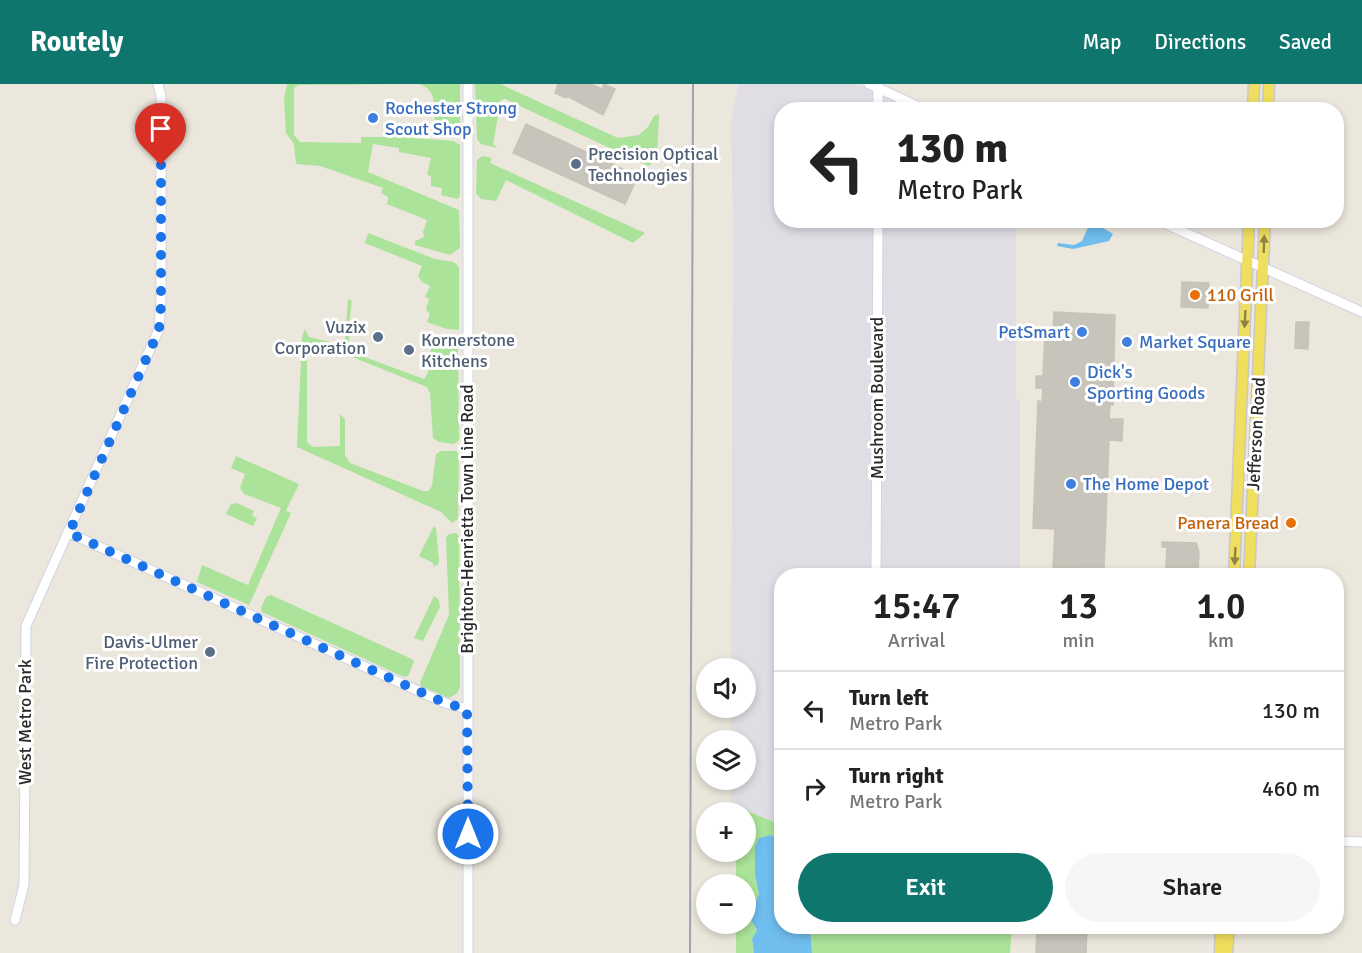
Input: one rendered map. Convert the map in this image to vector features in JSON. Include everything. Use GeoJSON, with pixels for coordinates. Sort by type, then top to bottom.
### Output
{"type":"FeatureCollection","features":[{"type":"Feature","properties":{"kind":"main road"},"geometry":{"type":"LineString","coordinates":[[1253,102],[1254,84]]}},
{"type":"Feature","properties":{"kind":"main road"},"geometry":{"type":"LineString","coordinates":[[1268,102],[1269,84]]}},
{"type":"Feature","properties":{"kind":"main road","name":"Jefferson Road"},"geometry":{"type":"LineString","coordinates":[[1234,568],[1249,228]]}},
{"type":"Feature","properties":{"kind":"main road","name":"Jefferson Road"},"geometry":{"type":"LineString","coordinates":[[1249,568],[1265,228]]}},
{"type":"Feature","properties":{"kind":"main road"},"geometry":{"type":"LineString","coordinates":[[1220,953],[1221,934]]}},
{"type":"Feature","properties":{"kind":"main road"},"geometry":{"type":"LineString","coordinates":[[1227,953],[1228,934]]}},
{"type":"Feature","properties":{"kind":"street","name":"West Metro Park"},"geometry":{"type":"LineString","coordinates":[[15,920],[24,885],[25,632],[159,330],[161,105],[158,84]]}},
{"type":"Feature","properties":{"kind":"street","name":"Brighton-Henrietta Town Line Road"},"geometry":{"type":"LineString","coordinates":[[468,84],[468,953]]}},
{"type":"Feature","properties":{"kind":"street"},"geometry":{"type":"LineString","coordinates":[[875,85],[877,102]]}},
{"type":"Feature","properties":{"kind":"street"},"geometry":{"type":"LineString","coordinates":[[875,85],[910,102]]}},
{"type":"Feature","properties":{"kind":"street","name":"Mushroom Boulevard"},"geometry":{"type":"LineString","coordinates":[[876,568],[878,228]]}},
{"type":"Feature","properties":{"kind":"street"},"geometry":{"type":"LineString","coordinates":[[1175,228],[1362,312]]}},
{"type":"Feature","properties":{"kind":"street"},"geometry":{"type":"LineString","coordinates":[[69,533],[445,703],[467,709]]}},
{"type":"Feature","properties":{"kind":"street"},"geometry":{"type":"LineString","coordinates":[[1344,841],[1362,842]]}},
{"type":"Feature","properties":{"kind":"shaded area"},"geometry":{"type":"Polygon","coordinates":[[[738,84],[857,84],[897,102],[774,102],[774,228],[1016,228],[1016,399],[1020,400],[1020,568],[774,568],[774,822],[756,814],[756,802],[731,802],[731,790],[756,790],[756,730],[731,730],[731,718],[756,718],[756,658],[731,658],[733,222],[731,124],[738,84]]]}},
{"type":"Feature","properties":{"kind":"green space"},"geometry":{"type":"Polygon","coordinates":[[[287,84],[407,84],[298,85],[294,88],[294,135],[300,142],[361,143],[361,137],[400,137],[454,141],[460,145],[460,195],[458,199],[441,195],[442,188],[431,186],[431,176],[427,175],[431,158],[399,152],[399,148],[373,144],[368,172],[459,210],[460,248],[450,255],[415,245],[415,241],[424,237],[423,232],[427,220],[387,204],[388,197],[381,193],[383,188],[320,166],[296,164],[294,144],[286,133],[284,99],[287,84]]]}},
{"type":"Feature","properties":{"kind":"green space"},"geometry":{"type":"Polygon","coordinates":[[[419,84],[460,84],[460,126],[457,132],[438,128],[435,121],[433,96],[428,89],[419,84]]]}},
{"type":"Feature","properties":{"kind":"green space"},"geometry":{"type":"Polygon","coordinates":[[[475,84],[500,84],[618,138],[639,135],[648,127],[654,116],[659,114],[657,160],[648,166],[505,99],[501,100],[493,144],[497,148],[481,144],[477,139],[475,84]]]}},
{"type":"Feature","properties":{"kind":"green space"},"geometry":{"type":"Polygon","coordinates":[[[482,156],[492,158],[490,163],[645,233],[633,243],[506,180],[496,201],[481,199],[476,193],[477,160],[482,156]]]}},
{"type":"Feature","properties":{"kind":"green space"},"geometry":{"type":"Polygon","coordinates":[[[368,233],[435,259],[454,262],[459,267],[459,330],[447,329],[427,322],[430,314],[426,310],[429,299],[425,297],[430,286],[422,282],[418,276],[422,266],[365,243],[368,233]]]}},
{"type":"Feature","properties":{"kind":"green space"},"geometry":{"type":"Polygon","coordinates":[[[348,299],[352,301],[349,350],[359,355],[424,379],[429,368],[431,349],[437,338],[442,335],[458,343],[459,440],[454,444],[439,442],[433,438],[430,393],[427,387],[315,342],[307,345],[307,442],[313,447],[340,446],[340,414],[345,419],[345,455],[350,463],[423,491],[429,491],[432,486],[436,454],[441,451],[456,451],[459,455],[458,519],[452,523],[441,512],[297,447],[302,337],[305,329],[309,337],[339,344],[345,339],[348,299]]]}},
{"type":"Feature","properties":{"kind":"green space"},"geometry":{"type":"Polygon","coordinates":[[[236,456],[299,484],[286,511],[291,513],[249,605],[197,582],[202,565],[248,585],[281,508],[244,494],[240,488],[245,474],[231,468],[236,456]]]}},
{"type":"Feature","properties":{"kind":"green space"},"geometry":{"type":"Polygon","coordinates":[[[237,503],[254,511],[252,516],[257,518],[253,526],[226,514],[231,504],[237,503]]]}},
{"type":"Feature","properties":{"kind":"green space"},"geometry":{"type":"Polygon","coordinates":[[[434,526],[439,561],[438,565],[433,566],[433,563],[419,556],[434,526]]]}},
{"type":"Feature","properties":{"kind":"green space"},"geometry":{"type":"Polygon","coordinates":[[[456,533],[459,536],[460,688],[449,698],[421,686],[420,683],[449,615],[446,538],[449,534],[456,533]]]}},
{"type":"Feature","properties":{"kind":"green space"},"geometry":{"type":"Polygon","coordinates":[[[271,595],[412,659],[414,662],[408,676],[404,677],[262,612],[261,608],[266,597],[271,595]]]}},
{"type":"Feature","properties":{"kind":"green space"},"geometry":{"type":"Polygon","coordinates":[[[434,596],[439,600],[440,607],[423,641],[414,638],[434,596]]]}},
{"type":"Feature","properties":{"kind":"green space"},"geometry":{"type":"Polygon","coordinates":[[[756,814],[774,822],[774,837],[770,835],[755,874],[736,874],[736,862],[756,862],[756,814]]]}},
{"type":"Feature","properties":{"kind":"green space"},"geometry":{"type":"Polygon","coordinates":[[[756,880],[759,894],[756,903],[756,880]]]}},
{"type":"Feature","properties":{"kind":"green space"},"geometry":{"type":"Polygon","coordinates":[[[736,934],[755,934],[752,939],[754,953],[736,953],[736,934]]]}},
{"type":"Feature","properties":{"kind":"green space"},"geometry":{"type":"Polygon","coordinates":[[[811,934],[1011,934],[1010,953],[812,953],[811,934]]]}},
{"type":"Feature","properties":{"kind":"water"},"geometry":{"type":"Polygon","coordinates":[[[1088,228],[1103,228],[1113,234],[1109,241],[1073,249],[1057,246],[1058,243],[1074,245],[1082,241],[1088,228]]]}},
{"type":"Feature","properties":{"kind":"water"},"geometry":{"type":"Polygon","coordinates":[[[770,835],[774,837],[774,934],[811,934],[812,953],[754,953],[752,939],[757,930],[756,902],[759,894],[755,874],[756,845],[759,838],[770,835]]]}},
{"type":"Feature","properties":{"kind":"building"},"geometry":{"type":"Polygon","coordinates":[[[558,84],[591,84],[602,89],[604,84],[615,89],[603,115],[567,96],[566,98],[555,93],[558,84]]]}},
{"type":"Feature","properties":{"kind":"building","name":"Precision Optical Technologies"},"geometry":{"type":"Polygon","coordinates":[[[526,124],[638,176],[625,204],[513,153],[526,124]]]}},
{"type":"Feature","properties":{"kind":"building","name":"110 Grill"},"geometry":{"type":"Polygon","coordinates":[[[1182,282],[1209,283],[1208,308],[1181,307],[1182,282]]]}},
{"type":"Feature","properties":{"kind":"building","name":"The Home Depot"},"geometry":{"type":"Polygon","coordinates":[[[1054,312],[1115,315],[1113,405],[1110,405],[1109,419],[1123,419],[1122,441],[1109,440],[1104,568],[1053,567],[1055,529],[1033,528],[1038,401],[1042,402],[1043,388],[1036,388],[1036,376],[1043,376],[1045,333],[1053,331],[1054,312]]]}},
{"type":"Feature","properties":{"kind":"building"},"geometry":{"type":"Polygon","coordinates":[[[1296,322],[1309,322],[1308,349],[1295,348],[1296,322]]]}},
{"type":"Feature","properties":{"kind":"building"},"geometry":{"type":"Polygon","coordinates":[[[1162,542],[1196,543],[1199,552],[1198,568],[1166,568],[1167,547],[1162,547],[1162,542]]]}},
{"type":"Feature","properties":{"kind":"building"},"geometry":{"type":"Polygon","coordinates":[[[1037,934],[1087,934],[1086,953],[1036,953],[1037,934]]]}},
{"type":"Feature","properties":{"kind":"railway"},"geometry":{"type":"LineString","coordinates":[[690,953],[693,84]]}},
{"type":"Feature","properties":{"kind":"place","name":"Rochester Strong Scout Shop"},"geometry":{"type":"Point","coordinates":[373,118]}},
{"type":"Feature","properties":{"kind":"place","name":"Precision Optical Technologies"},"geometry":{"type":"Point","coordinates":[576,164]}},
{"type":"Feature","properties":{"kind":"place","name":"110 Grill"},"geometry":{"type":"Point","coordinates":[1195,295]}},
{"type":"Feature","properties":{"kind":"place","name":"PetSmart"},"geometry":{"type":"Point","coordinates":[1082,332]}},
{"type":"Feature","properties":{"kind":"place","name":"Vuzix Corporation"},"geometry":{"type":"Point","coordinates":[378,337]}},
{"type":"Feature","properties":{"kind":"place","name":"Market Square"},"geometry":{"type":"Point","coordinates":[1127,342]}},
{"type":"Feature","properties":{"kind":"place","name":"Kornerstone Kitchens"},"geometry":{"type":"Point","coordinates":[409,350]}},
{"type":"Feature","properties":{"kind":"place","name":"Dick's Sporting Goods"},"geometry":{"type":"Point","coordinates":[1075,382]}},
{"type":"Feature","properties":{"kind":"place","name":"The Home Depot"},"geometry":{"type":"Point","coordinates":[1071,484]}},
{"type":"Feature","properties":{"kind":"place","name":"Panera Bread"},"geometry":{"type":"Point","coordinates":[1291,523]}},
{"type":"Feature","properties":{"kind":"place","name":"Davis-Ulmer Fire Protection"},"geometry":{"type":"Point","coordinates":[210,652]}},
{"type":"Feature","properties":{"kind":"route"},"geometry":{"type":"LineString","coordinates":[[161,165],[159,330],[69,533],[445,703],[467,709],[468,834]]}}]}
